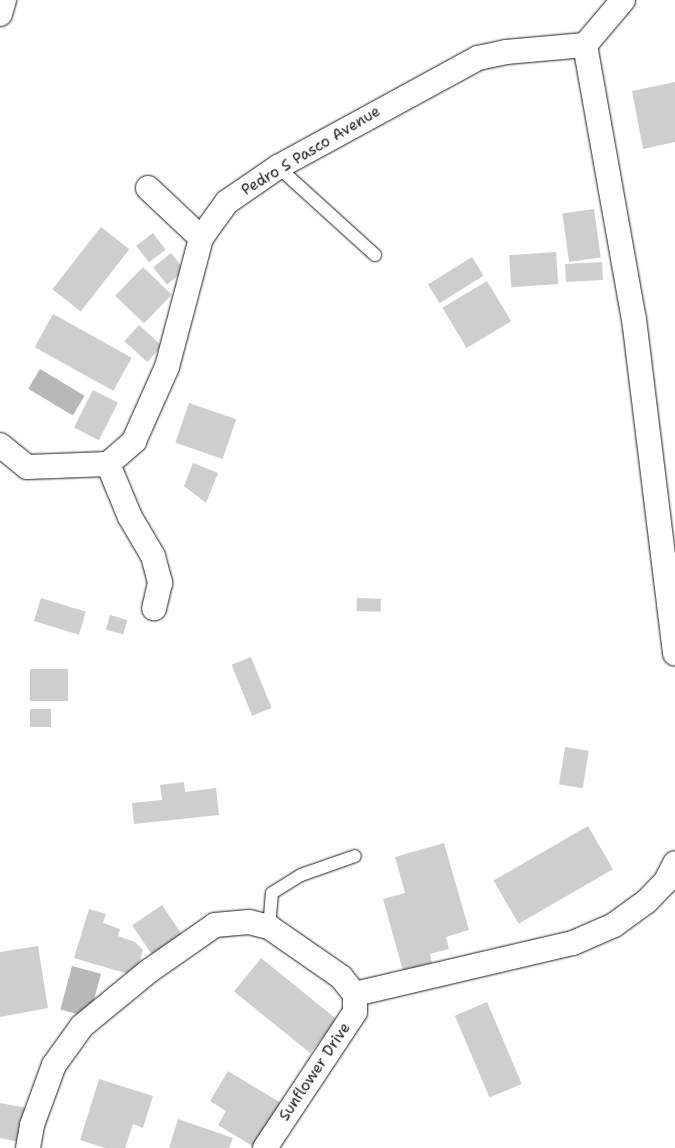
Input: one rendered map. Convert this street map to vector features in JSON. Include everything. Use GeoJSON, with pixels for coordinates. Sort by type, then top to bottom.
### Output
{"type":"FeatureCollection","features":[{"type":"Feature","properties":{"kind":"street"},"geometry":{"type":"LineString","coordinates":[[0,14],[4,0]]}},
{"type":"Feature","properties":{"kind":"street"},"geometry":{"type":"LineString","coordinates":[[623,0],[585,45],[634,319],[670,586],[675,654]]}},
{"type":"Feature","properties":{"kind":"street","name":"Pedro S Pasco Avenue"},"geometry":{"type":"LineString","coordinates":[[108,464],[134,440],[168,367],[201,238],[227,202],[278,167],[478,58],[506,52],[585,45]]}},
{"type":"Feature","properties":{"kind":"street"},"geometry":{"type":"LineString","coordinates":[[148,188],[201,238]]}},
{"type":"Feature","properties":{"kind":"street"},"geometry":{"type":"LineString","coordinates":[[0,445],[27,467],[108,464],[130,517],[153,556],[160,583],[154,608]]}},
{"type":"Feature","properties":{"kind":"street"},"geometry":{"type":"LineString","coordinates":[[28,1148],[32,1126],[54,1065],[82,1026],[149,971],[214,924],[249,922],[268,926],[341,977],[355,994],[573,943],[614,925],[646,902],[666,881],[675,863]]}},
{"type":"Feature","properties":{"kind":"street","name":"Sunflower Drive"},"geometry":{"type":"LineString","coordinates":[[265,1148],[356,1012],[355,994]]}},
{"type":"Feature","properties":{"kind":"lane"},"geometry":{"type":"LineString","coordinates":[[278,167],[375,254]]}},
{"type":"Feature","properties":{"kind":"lane"},"geometry":{"type":"LineString","coordinates":[[268,926],[272,893],[301,875],[355,856]]}},
{"type":"Feature","properties":{"kind":"shaded area"},"geometry":{"type":"Polygon","coordinates":[[[40,369],[85,396],[73,415],[28,389],[40,369]]]}},
{"type":"Feature","properties":{"kind":"shaded area"},"geometry":{"type":"Polygon","coordinates":[[[72,966],[101,974],[89,1017],[60,1009],[72,966]]]}},
{"type":"Feature","properties":{"kind":"building"},"geometry":{"type":"Polygon","coordinates":[[[675,82],[675,142],[643,149],[632,91],[675,82]]]}},
{"type":"Feature","properties":{"kind":"building"},"geometry":{"type":"Polygon","coordinates":[[[594,209],[601,258],[569,262],[562,213],[594,209]]]}},
{"type":"Feature","properties":{"kind":"building"},"geometry":{"type":"Polygon","coordinates":[[[101,227],[129,249],[81,311],[52,289],[101,227]]]}},
{"type":"Feature","properties":{"kind":"building"},"geometry":{"type":"Polygon","coordinates":[[[153,233],[166,250],[149,262],[136,246],[153,233]]]}},
{"type":"Feature","properties":{"kind":"building"},"geometry":{"type":"Polygon","coordinates":[[[556,252],[558,284],[511,287],[509,255],[556,252]]]}},
{"type":"Feature","properties":{"kind":"building"},"geometry":{"type":"Polygon","coordinates":[[[171,253],[185,270],[167,285],[153,267],[171,253]]]}},
{"type":"Feature","properties":{"kind":"building"},"geometry":{"type":"Polygon","coordinates":[[[472,257],[484,276],[440,303],[428,285],[472,257]]]}},
{"type":"Feature","properties":{"kind":"building"},"geometry":{"type":"Polygon","coordinates":[[[602,262],[603,280],[566,282],[565,264],[602,262]]]}},
{"type":"Feature","properties":{"kind":"building"},"geometry":{"type":"Polygon","coordinates":[[[143,267],[172,295],[144,324],[115,296],[143,267]]]}},
{"type":"Feature","properties":{"kind":"building"},"geometry":{"type":"Polygon","coordinates":[[[487,281],[511,321],[467,348],[442,308],[487,281]]]}},
{"type":"Feature","properties":{"kind":"building"},"geometry":{"type":"Polygon","coordinates":[[[53,314],[132,358],[113,391],[35,347],[53,314]]]}},
{"type":"Feature","properties":{"kind":"building"},"geometry":{"type":"Polygon","coordinates":[[[139,325],[162,346],[147,362],[124,341],[139,325]]]}},
{"type":"Feature","properties":{"kind":"building"},"geometry":{"type":"Polygon","coordinates":[[[93,390],[118,403],[99,440],[74,427],[93,390]]]}},
{"type":"Feature","properties":{"kind":"building"},"geometry":{"type":"Polygon","coordinates":[[[189,403],[236,419],[223,459],[175,443],[189,403]]]}},
{"type":"Feature","properties":{"kind":"building"},"geometry":{"type":"Polygon","coordinates":[[[193,463],[218,473],[206,503],[184,486],[193,463]]]}},
{"type":"Feature","properties":{"kind":"building"},"geometry":{"type":"Polygon","coordinates":[[[41,598],[86,612],[79,635],[34,621],[41,598]]]}},
{"type":"Feature","properties":{"kind":"building"},"geometry":{"type":"Polygon","coordinates":[[[357,598],[381,599],[381,612],[357,611],[357,598]]]}},
{"type":"Feature","properties":{"kind":"building"},"geometry":{"type":"Polygon","coordinates":[[[110,615],[127,620],[123,634],[106,629],[110,615]]]}},
{"type":"Feature","properties":{"kind":"building"},"geometry":{"type":"Polygon","coordinates":[[[251,657],[272,708],[252,716],[232,665],[251,657]]]}},
{"type":"Feature","properties":{"kind":"building"},"geometry":{"type":"Polygon","coordinates":[[[30,669],[68,669],[68,701],[30,701],[30,669]]]}},
{"type":"Feature","properties":{"kind":"building"},"geometry":{"type":"Polygon","coordinates":[[[30,709],[51,709],[51,727],[30,727],[30,709]]]}},
{"type":"Feature","properties":{"kind":"building"},"geometry":{"type":"Polygon","coordinates":[[[565,747],[589,751],[583,788],[559,785],[565,747]]]}},
{"type":"Feature","properties":{"kind":"building"},"geometry":{"type":"Polygon","coordinates":[[[184,782],[185,792],[216,788],[219,815],[134,824],[132,803],[162,800],[160,785],[184,782]]]}},
{"type":"Feature","properties":{"kind":"building"},"geometry":{"type":"Polygon","coordinates":[[[588,826],[613,869],[519,924],[494,880],[588,826]]]}},
{"type":"Feature","properties":{"kind":"building"},"geometry":{"type":"Polygon","coordinates":[[[444,843],[469,930],[446,937],[449,949],[430,954],[432,963],[403,971],[383,899],[405,893],[395,857],[444,843]]]}},
{"type":"Feature","properties":{"kind":"building"},"geometry":{"type":"Polygon","coordinates":[[[162,905],[185,940],[156,960],[132,925],[162,905]]]}},
{"type":"Feature","properties":{"kind":"building"},"geometry":{"type":"Polygon","coordinates":[[[89,909],[106,914],[103,923],[120,929],[118,936],[135,942],[143,950],[135,976],[74,958],[89,909]]]}},
{"type":"Feature","properties":{"kind":"building"},"geometry":{"type":"Polygon","coordinates":[[[38,946],[48,1008],[0,1017],[0,952],[38,946]]]}},
{"type":"Feature","properties":{"kind":"building"},"geometry":{"type":"Polygon","coordinates":[[[261,958],[337,1020],[310,1053],[234,991],[261,958]]]}},
{"type":"Feature","properties":{"kind":"building"},"geometry":{"type":"Polygon","coordinates":[[[487,1002],[522,1084],[490,1098],[455,1016],[487,1002]]]}},
{"type":"Feature","properties":{"kind":"building"},"geometry":{"type":"Polygon","coordinates":[[[228,1071],[281,1103],[254,1147],[218,1125],[226,1111],[210,1101],[228,1071]]]}},
{"type":"Feature","properties":{"kind":"building"},"geometry":{"type":"Polygon","coordinates":[[[99,1079],[153,1096],[143,1128],[133,1124],[125,1148],[105,1148],[80,1140],[99,1079]]]}},
{"type":"Feature","properties":{"kind":"building"},"geometry":{"type":"Polygon","coordinates":[[[0,1103],[27,1108],[19,1142],[0,1138],[0,1103]]]}},
{"type":"Feature","properties":{"kind":"building"},"geometry":{"type":"Polygon","coordinates":[[[178,1119],[233,1138],[229,1148],[169,1148],[178,1119]]]}}]}
